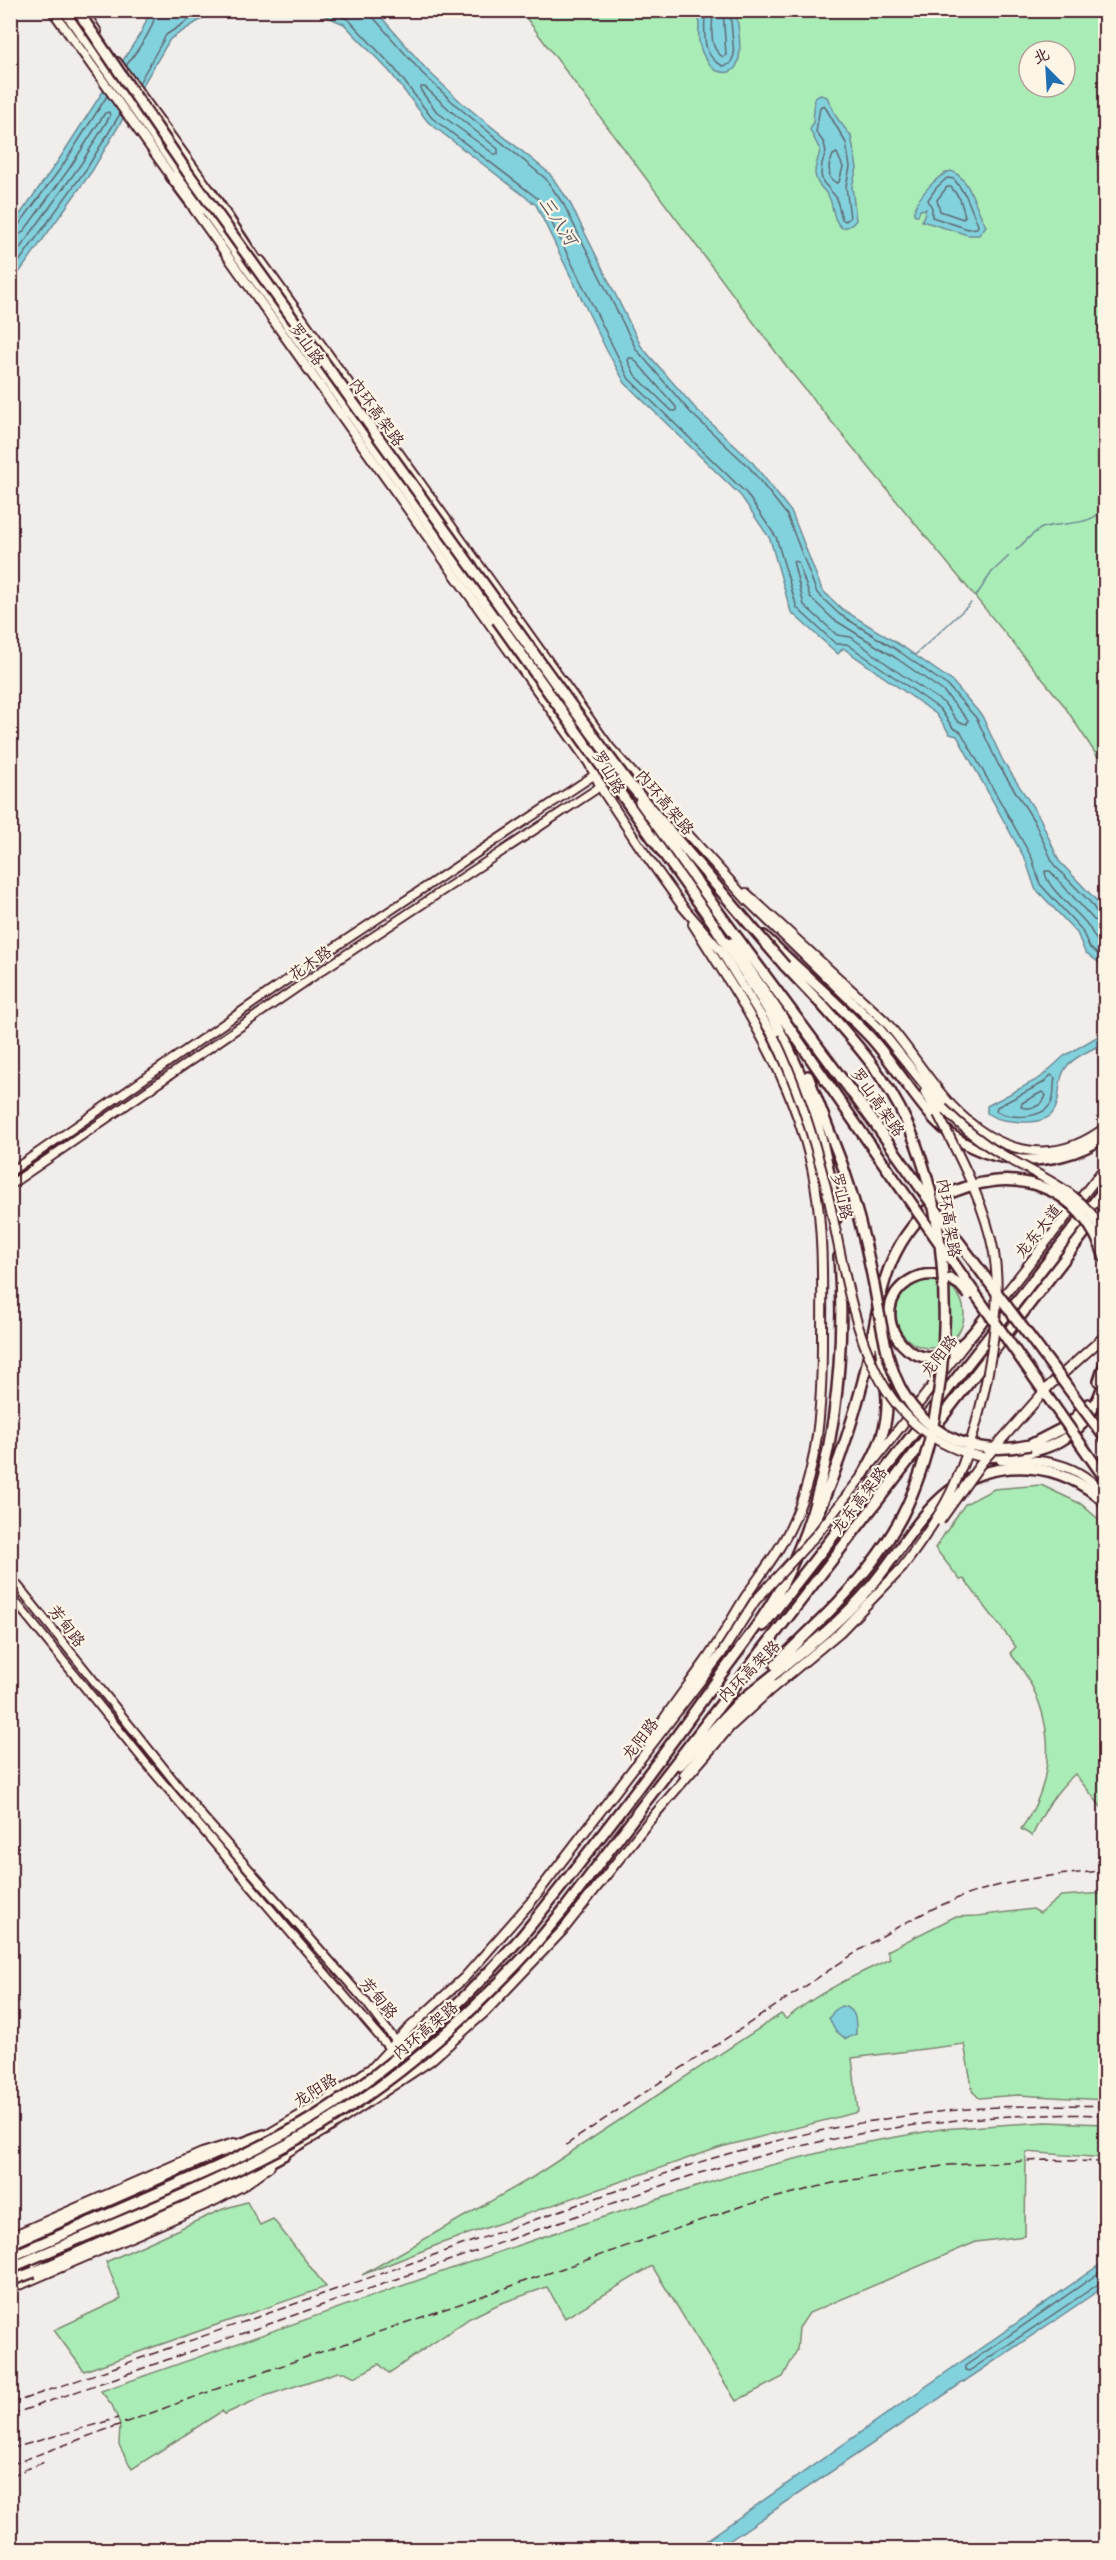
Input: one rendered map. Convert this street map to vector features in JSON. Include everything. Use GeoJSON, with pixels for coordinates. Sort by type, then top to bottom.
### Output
{"type":"FeatureCollection","features":[{"type":"Feature","properties":{"kind":"highway","name":"内环高架路"},"geometry":{"type":"LineString","coordinates":[[10,2256],[224,2164],[317,2115],[362,2085],[415,2043],[468,1994],[522,1936],[698,1707],[778,1592],[795,1558],[810,1516],[830,1430],[839,1338],[837,1236],[825,1153],[807,1089],[776,1023],[718,920],[64,10]]}},
{"type":"Feature","properties":{"kind":"highway","name":"内环高架路"},"geometry":{"type":"LineString","coordinates":[[10,2269],[254,2162],[323,2124],[388,2080],[450,2030],[532,1948],[636,1814],[737,1704],[781,1667],[863,1576],[889,1539],[911,1496],[932,1430],[939,1385],[943,1328],[942,1263],[936,1215],[924,1167],[907,1122],[890,1091],[858,1046],[735,908],[627,781],[325,372],[77,10]]}},
{"type":"Feature","properties":{"kind":"highway"},"geometry":{"type":"LineString","coordinates":[[171,176],[325,372]]}},
{"type":"Feature","properties":{"kind":"highway"},"geometry":{"type":"LineString","coordinates":[[210,191],[268,278],[325,372]]}},
{"type":"Feature","properties":{"kind":"highway","name":"罗山高架路"},"geometry":{"type":"LineString","coordinates":[[627,781],[734,947],[1020,1361],[1106,1480]]}},
{"type":"Feature","properties":{"kind":"highway"},"geometry":{"type":"LineString","coordinates":[[735,908],[863,1030],[890,1060],[926,1110],[942,1128],[962,1142],[983,1152],[1014,1160],[1049,1159],[1073,1153],[1106,1136]]}},
{"type":"Feature","properties":{"kind":"highway","name":"罗山高架路"},"geometry":{"type":"LineString","coordinates":[[718,920],[873,1121],[959,1242],[1106,1439]]}},
{"type":"Feature","properties":{"kind":"highway"},"geometry":{"type":"LineString","coordinates":[[776,1006],[819,1102],[842,1164],[865,1243],[890,1363],[906,1398],[918,1414],[934,1428],[953,1439],[991,1449],[1030,1445],[1056,1434],[1080,1415],[1095,1391],[1106,1360]]}},
{"type":"Feature","properties":{"kind":"highway"},"geometry":{"type":"LineString","coordinates":[[778,1592],[800,1555],[832,1479],[855,1411],[886,1273],[901,1239],[925,1211],[942,1197],[960,1188],[997,1179],[1016,1180],[1045,1188],[1064,1199],[1079,1212],[1097,1239],[1106,1261]]}},
{"type":"Feature","properties":{"kind":"highway","name":"龙东高架路"},"geometry":{"type":"LineString","coordinates":[[698,1707],[1106,1187]]}},
{"type":"Feature","properties":{"kind":"highway","name":"龙东高架路"},"geometry":{"type":"LineString","coordinates":[[636,1814],[1106,1205]]}},
{"type":"Feature","properties":{"kind":"highway"},"geometry":{"type":"LineString","coordinates":[[990,1311],[965,1341],[951,1352],[933,1358],[919,1355],[907,1348],[896,1337],[890,1323],[891,1308],[897,1293],[903,1286],[920,1276],[931,1274],[942,1276],[960,1285],[1020,1361]]}},
{"type":"Feature","properties":{"kind":"highway"},"geometry":{"type":"LineString","coordinates":[[862,1475],[878,1448],[887,1413],[888,1393],[877,1316]]}},
{"type":"Feature","properties":{"kind":"highway"},"geometry":{"type":"LineString","coordinates":[[982,1457],[996,1458],[1031,1454],[1050,1447],[1069,1436],[1079,1427],[1091,1410],[1106,1375]]}},
{"type":"Feature","properties":{"kind":"highway"},"geometry":{"type":"LineString","coordinates":[[781,1667],[857,1603],[934,1503],[961,1483],[999,1469],[1040,1469],[1073,1479],[1106,1503]]}},
{"type":"Feature","properties":{"kind":"highway"},"geometry":{"type":"LineString","coordinates":[[10,2244],[264,2135]]}},
{"type":"Feature","properties":{"kind":"highway"},"geometry":{"type":"LineString","coordinates":[[10,2279],[213,2193],[285,2154]]}},
{"type":"Feature","properties":{"kind":"main road","name":"罗山路"},"geometry":{"type":"LineString","coordinates":[[52,10],[583,754],[683,907],[721,951],[774,1037],[806,1114],[826,1188],[855,1317],[874,1369],[901,1412],[922,1431],[951,1448],[982,1457]]}},
{"type":"Feature","properties":{"kind":"main road","name":"罗山路"},"geometry":{"type":"LineString","coordinates":[[83,10],[148,105],[619,759],[775,929],[866,1015],[943,1108],[964,1129],[1002,1155],[1075,1195],[1092,1212],[1106,1237]]}},
{"type":"Feature","properties":{"kind":"main road","name":"花木路"},"geometry":{"type":"LineString","coordinates":[[10,1172],[327,953],[619,759]]}},
{"type":"Feature","properties":{"kind":"main road","name":"花木路"},"geometry":{"type":"LineString","coordinates":[[10,1185],[324,969],[626,766]]}},
{"type":"Feature","properties":{"kind":"main road"},"geometry":{"type":"LineString","coordinates":[[603,783],[647,791]]}},
{"type":"Feature","properties":{"kind":"main road"},"geometry":{"type":"LineString","coordinates":[[725,874],[885,1022],[905,1044],[942,1095],[973,1125],[1002,1142],[1034,1153],[1069,1147],[1092,1137],[1106,1127]]}},
{"type":"Feature","properties":{"kind":"main road"},"geometry":{"type":"LineString","coordinates":[[640,1760],[657,1728],[707,1659],[790,1529],[802,1499],[812,1463],[822,1385],[822,1240],[815,1184],[808,1152],[795,1110],[770,1050],[749,1011],[683,907]]}},
{"type":"Feature","properties":{"kind":"main road"},"geometry":{"type":"LineString","coordinates":[[902,1568],[941,1511],[967,1453],[987,1373],[995,1316],[996,1289],[994,1252],[976,1196],[938,1114],[903,1058]]}},
{"type":"Feature","properties":{"kind":"main road","name":"龙东大道"},"geometry":{"type":"LineString","coordinates":[[990,1311],[1048,1242],[1106,1166]]}},
{"type":"Feature","properties":{"kind":"main road","name":"龙阳路"},"geometry":{"type":"LineString","coordinates":[[10,2256],[211,2167],[303,2114],[373,2067],[397,2041],[465,1977],[508,1930],[721,1654],[755,1601],[816,1535],[990,1311]]}},
{"type":"Feature","properties":{"kind":"main road"},"geometry":{"type":"LineString","coordinates":[[649,1821],[749,1709],[860,1613],[921,1548],[982,1462],[1049,1386],[1106,1335]]}},
{"type":"Feature","properties":{"kind":"main road"},"geometry":{"type":"LineString","coordinates":[[996,1458],[1039,1460],[1060,1464],[1080,1473],[1106,1496]]}},
{"type":"Feature","properties":{"kind":"main road","name":"芳甸路"},"geometry":{"type":"LineString","coordinates":[[10,1576],[203,1817],[397,2041],[417,2070]]}},
{"type":"Feature","properties":{"kind":"main road","name":"芳甸路"},"geometry":{"type":"LineString","coordinates":[[10,1595],[146,1762],[390,2049],[417,2070]]}},
{"type":"Feature","properties":{"kind":"main road"},"geometry":{"type":"LineString","coordinates":[[10,2269],[285,2154],[332,2127],[417,2070],[485,2012],[541,1955],[577,1913],[727,1723],[781,1667]]}},
{"type":"Feature","properties":{"kind":"main road","name":"龙阳路"},"geometry":{"type":"LineString","coordinates":[[10,2237],[202,2153],[264,2135]]}},
{"type":"Feature","properties":{"kind":"main road"},"geometry":{"type":"LineString","coordinates":[[10,2286],[22,2284],[226,2195],[258,2175],[285,2154]]}},
{"type":"Feature","properties":{"kind":"main road"},"geometry":{"type":"LineString","coordinates":[[10,2249],[23,2249]]}},
{"type":"Feature","properties":{"kind":"main road"},"geometry":{"type":"LineString","coordinates":[[10,2279],[43,2257]]}},
{"type":"Feature","properties":{"kind":"main road"},"geometry":{"type":"LineString","coordinates":[[22,2284],[43,2257]]}},
{"type":"Feature","properties":{"kind":"green space"},"geometry":{"type":"Polygon","coordinates":[[[521,11],[1105,11],[1105,768],[1063,704],[790,371],[521,11]]]}},
{"type":"Feature","properties":{"kind":"green space"},"geometry":{"type":"Polygon","coordinates":[[[930,1280],[943,1283],[954,1290],[961,1301],[964,1314],[961,1327],[954,1338],[943,1345],[930,1348],[917,1345],[906,1338],[899,1327],[896,1314],[899,1301],[906,1290],[917,1283],[930,1280]]]}},
{"type":"Feature","properties":{"kind":"green space"},"geometry":{"type":"Polygon","coordinates":[[[1041,1485],[1081,1504],[1105,1525],[1106,1813],[1075,1774],[1050,1803],[1032,1836],[1021,1829],[1043,1785],[1047,1762],[1047,1739],[1036,1694],[1010,1653],[1016,1647],[964,1579],[960,1580],[935,1548],[965,1504],[994,1489],[1041,1485]]]}},
{"type":"Feature","properties":{"kind":"green space"},"geometry":{"type":"Polygon","coordinates":[[[1105,1893],[1105,2100],[1018,2095],[979,2098],[973,2092],[964,2044],[852,2058],[858,2112],[721,2147],[442,2243],[362,2275],[533,2177],[781,2014],[786,2019],[823,1993],[890,1959],[887,1951],[954,1917],[1033,1909],[1040,1913],[1061,1896],[1105,1893]]]}},
{"type":"Feature","properties":{"kind":"green space"},"geometry":{"type":"Polygon","coordinates":[[[1045,2122],[1105,2124],[1105,2158],[1026,2152],[1025,2236],[976,2242],[809,2313],[799,2328],[797,2350],[783,2377],[736,2401],[652,2266],[565,2318],[547,2287],[499,2304],[470,2318],[389,2373],[379,2364],[355,2377],[345,2372],[338,2372],[262,2397],[225,2414],[222,2411],[132,2469],[119,2445],[120,2424],[112,2405],[101,2391],[545,2236],[736,2174],[846,2146],[941,2129],[1045,2122]]]}},
{"type":"Feature","properties":{"kind":"green space"},"geometry":{"type":"Polygon","coordinates":[[[247,2202],[260,2225],[273,2219],[326,2287],[84,2371],[54,2330],[121,2299],[106,2262],[223,2209],[247,2202]]]}},
{"type":"Feature","properties":{"kind":"water"},"geometry":{"type":"Polygon","coordinates":[[[150,11],[223,11],[208,15],[170,39],[92,171],[11,284],[11,227],[58,161],[142,31],[150,11]]]}},
{"type":"Feature","properties":{"kind":"water","name":"三八河"},"geometry":{"type":"Polygon","coordinates":[[[314,11],[376,11],[427,70],[461,102],[549,173],[569,201],[641,346],[695,408],[753,463],[792,513],[822,590],[842,609],[952,681],[982,716],[1003,761],[1040,818],[1059,861],[1095,899],[1105,914],[1105,975],[1102,965],[1085,952],[1077,933],[1035,888],[1026,861],[957,736],[950,734],[936,714],[843,648],[838,654],[791,612],[770,539],[741,496],[625,383],[536,205],[428,122],[390,72],[344,24],[314,11]]]}},
{"type":"Feature","properties":{"kind":"water"},"geometry":{"type":"Polygon","coordinates":[[[700,11],[736,11],[740,52],[734,69],[726,72],[715,70],[704,56],[699,43],[700,11]]]}},
{"type":"Feature","properties":{"kind":"water"},"geometry":{"type":"Polygon","coordinates":[[[820,95],[827,97],[837,118],[851,136],[857,168],[852,186],[856,220],[850,226],[842,228],[835,217],[831,201],[819,184],[815,173],[820,150],[810,130],[815,98],[820,95]]]}},
{"type":"Feature","properties":{"kind":"water"},"geometry":{"type":"Polygon","coordinates":[[[951,171],[958,174],[968,187],[986,226],[979,235],[968,235],[922,221],[926,209],[920,210],[918,216],[914,214],[918,202],[928,188],[951,171]]]}},
{"type":"Feature","properties":{"kind":"water"},"geometry":{"type":"Polygon","coordinates":[[[1105,1032],[1105,1043],[1077,1058],[1063,1073],[1058,1101],[1055,1110],[1049,1116],[1039,1121],[1023,1122],[1000,1119],[987,1113],[987,1106],[1040,1078],[1064,1056],[1105,1032]]]}},
{"type":"Feature","properties":{"kind":"water"},"geometry":{"type":"Polygon","coordinates":[[[841,2006],[853,2012],[855,2020],[856,2034],[846,2039],[836,2031],[829,2018],[841,2006]]]}},
{"type":"Feature","properties":{"kind":"water"},"geometry":{"type":"Polygon","coordinates":[[[1105,2261],[1105,2286],[717,2549],[694,2549],[1105,2261]]]}},
{"type":"Feature","properties":{"kind":"waterway"},"geometry":{"type":"LineString","coordinates":[[1016,550],[1042,528],[1087,520],[1101,511],[1106,503]]}},
{"type":"Feature","properties":{"kind":"waterway"},"geometry":{"type":"LineString","coordinates":[[976,596],[992,572],[1009,556]]}},
{"type":"Feature","properties":{"kind":"waterway"},"geometry":{"type":"LineString","coordinates":[[915,655],[971,603]]}},
{"type":"Feature","properties":{"kind":"railway"},"geometry":{"type":"LineString","coordinates":[[566,2145],[851,1955],[919,1916],[984,1889],[1018,1881],[1106,1871]]}},
{"type":"Feature","properties":{"kind":"railway"},"geometry":{"type":"LineString","coordinates":[[10,2404],[687,2166],[739,2151],[842,2126],[945,2111],[1051,2105],[1106,2106]]}},
{"type":"Feature","properties":{"kind":"railway"},"geometry":{"type":"LineString","coordinates":[[10,2415],[690,2176],[742,2161],[844,2137],[947,2121],[999,2117],[1106,2115]]}},
{"type":"Feature","properties":{"kind":"railway"},"geometry":{"type":"LineString","coordinates":[[10,2465],[249,2377],[742,2206],[833,2183],[949,2165],[1046,2160],[1106,2162]]}},
{"type":"Feature","properties":{"kind":"railway"},"geometry":{"type":"LineString","coordinates":[[10,2449],[118,2418]]}},
{"type":"Feature","properties":{"kind":"railway"},"geometry":{"type":"LineString","coordinates":[[10,2476],[47,2461]]}}]}
